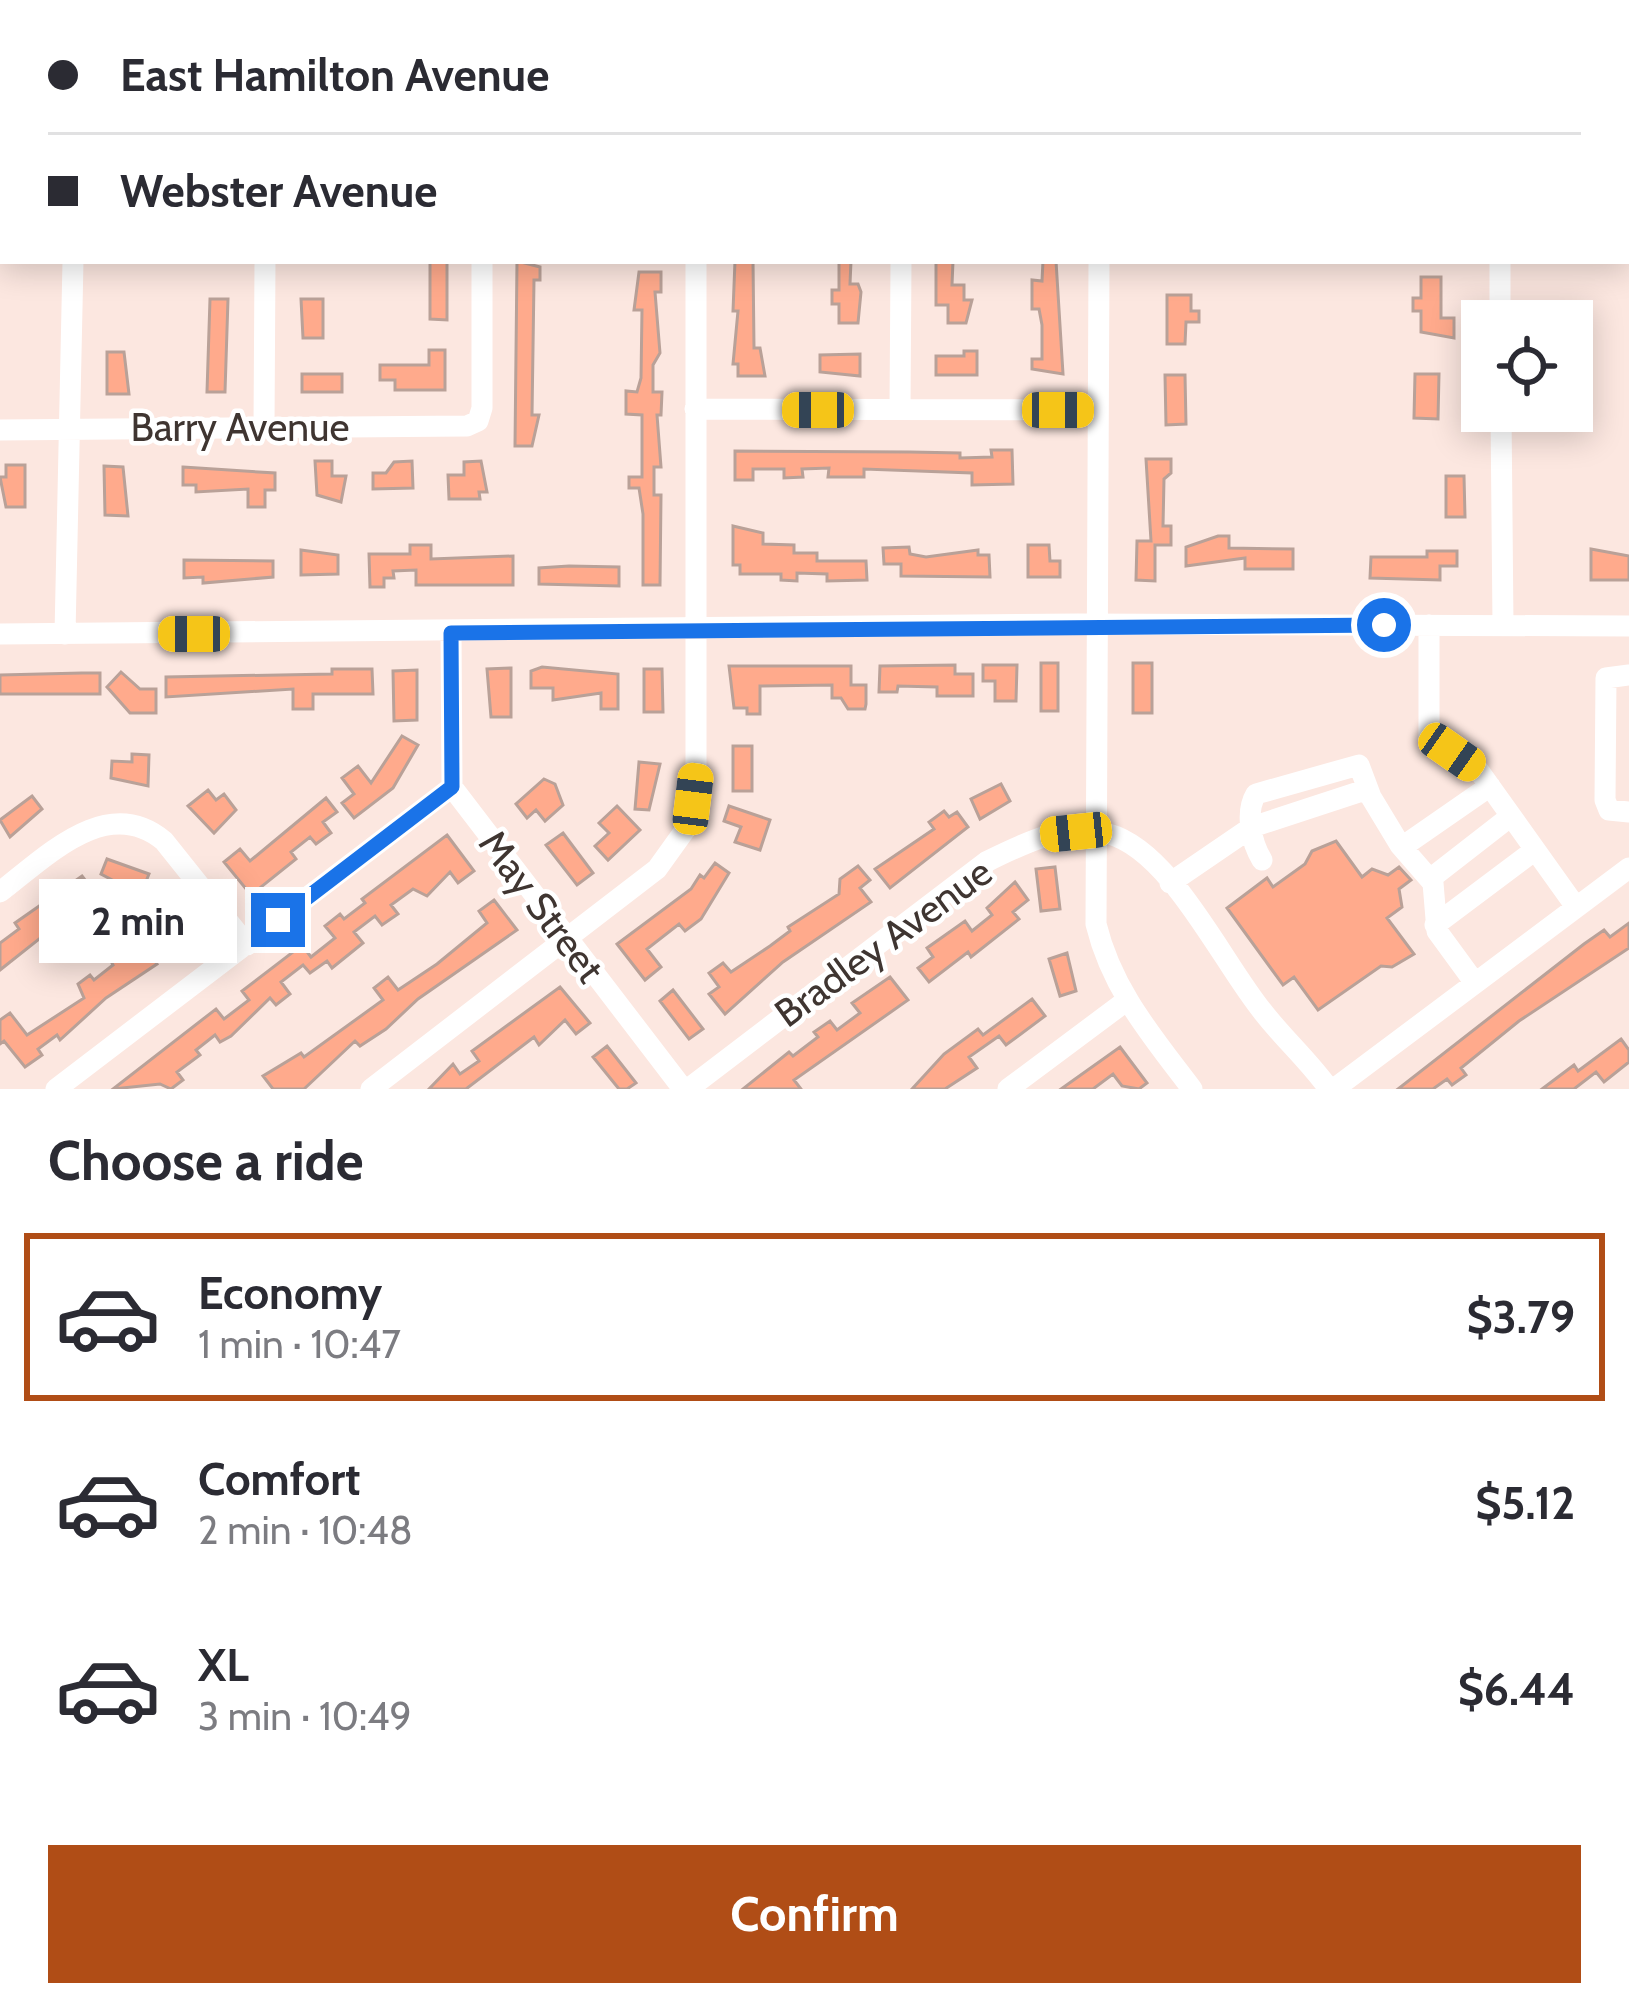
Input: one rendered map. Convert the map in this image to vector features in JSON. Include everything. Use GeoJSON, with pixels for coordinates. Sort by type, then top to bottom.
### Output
{"type":"FeatureCollection","features":[{"type":"Feature","properties":{"kind":"street"},"geometry":{"type":"LineString","coordinates":[[65,634],[73,264]]}},
{"type":"Feature","properties":{"kind":"street"},"geometry":{"type":"LineString","coordinates":[[264,426],[265,264]]}},
{"type":"Feature","properties":{"kind":"street","name":"Barry Avenue"},"geometry":{"type":"LineString","coordinates":[[0,430],[467,426],[478,421],[482,264]]}},
{"type":"Feature","properties":{"kind":"street"},"geometry":{"type":"LineString","coordinates":[[371,1089],[657,869],[690,824],[696,774],[696,264]]}},
{"type":"Feature","properties":{"kind":"street"},"geometry":{"type":"LineString","coordinates":[[900,410],[901,264]]}},
{"type":"Feature","properties":{"kind":"street"},"geometry":{"type":"LineString","coordinates":[[1099,264],[1096,924],[1106,967],[1192,1089]]}},
{"type":"Feature","properties":{"kind":"street"},"geometry":{"type":"LineString","coordinates":[[1500,264],[1500,300]]}},
{"type":"Feature","properties":{"kind":"street"},"geometry":{"type":"LineString","coordinates":[[694,410],[1097,410]]}},
{"type":"Feature","properties":{"kind":"street"},"geometry":{"type":"LineString","coordinates":[[1501,432],[1503,626]]}},
{"type":"Feature","properties":{"kind":"street"},"geometry":{"type":"LineString","coordinates":[[0,634],[1096,624],[1629,626]]}},
{"type":"Feature","properties":{"kind":"street"},"geometry":{"type":"LineString","coordinates":[[1429,625],[1427,739],[1479,771],[1576,907]]}},
{"type":"Feature","properties":{"kind":"street"},"geometry":{"type":"LineString","coordinates":[[56,1089],[452,787],[451,633]]}},
{"type":"Feature","properties":{"kind":"street"},"geometry":{"type":"LineString","coordinates":[[1629,675],[1606,678],[1605,800],[1609,810],[1629,812]]}},
{"type":"Feature","properties":{"kind":"street"},"geometry":{"type":"LineString","coordinates":[[1262,860],[1252,827],[1252,799],[1346,764],[1362,767],[1368,789],[1402,847],[1430,879],[1435,925],[1475,983]]}},
{"type":"Feature","properties":{"kind":"street"},"geometry":{"type":"LineString","coordinates":[[1402,847],[1490,786]]}},
{"type":"Feature","properties":{"kind":"street","name":"May Street"},"geometry":{"type":"LineString","coordinates":[[452,787],[685,1089]]}},
{"type":"Feature","properties":{"kind":"street"},"geometry":{"type":"LineString","coordinates":[[1430,879],[1511,816]]}},
{"type":"Feature","properties":{"kind":"street"},"geometry":{"type":"LineString","coordinates":[[0,892],[83,832],[106,823],[128,822],[148,827],[164,841],[247,944]]}},
{"type":"Feature","properties":{"kind":"street"},"geometry":{"type":"LineString","coordinates":[[1170,883],[1252,827]]}},
{"type":"Feature","properties":{"kind":"street"},"geometry":{"type":"LineString","coordinates":[[1094,831],[1132,842],[1170,883],[1264,1014],[1332,1089],[1629,868]]}},
{"type":"Feature","properties":{"kind":"street","name":"Bradley Avenue"},"geometry":{"type":"LineString","coordinates":[[685,1089],[986,862],[1038,836],[1094,831]]}},
{"type":"Feature","properties":{"kind":"street"},"geometry":{"type":"LineString","coordinates":[[1435,925],[1535,850]]}},
{"type":"Feature","properties":{"kind":"street"},"geometry":{"type":"LineString","coordinates":[[1008,1089],[1126,1001]]}},
{"type":"Feature","properties":{"kind":"building"},"geometry":{"type":"Polygon","coordinates":[[[430,264],[447,264],[447,320],[430,319],[430,264]]]}},
{"type":"Feature","properties":{"kind":"building"},"geometry":{"type":"Polygon","coordinates":[[[517,264],[528,264],[540,267],[540,280],[534,280],[532,415],[539,415],[532,446],[515,446],[517,264]]]}},
{"type":"Feature","properties":{"kind":"building"},"geometry":{"type":"Polygon","coordinates":[[[735,264],[753,264],[754,348],[760,348],[765,376],[738,376],[738,364],[733,364],[738,311],[733,311],[735,264]]]}},
{"type":"Feature","properties":{"kind":"building"},"geometry":{"type":"Polygon","coordinates":[[[839,264],[851,264],[850,284],[858,284],[861,292],[858,323],[839,323],[839,304],[832,304],[832,290],[839,290],[839,264]]]}},
{"type":"Feature","properties":{"kind":"building"},"geometry":{"type":"Polygon","coordinates":[[[936,264],[953,264],[952,285],[964,285],[964,300],[972,300],[966,323],[948,323],[948,305],[936,305],[936,264]]]}},
{"type":"Feature","properties":{"kind":"building"},"geometry":{"type":"Polygon","coordinates":[[[1043,264],[1056,264],[1063,374],[1032,369],[1032,359],[1042,359],[1042,325],[1039,309],[1032,309],[1032,280],[1042,281],[1043,264]]]}},
{"type":"Feature","properties":{"kind":"building"},"geometry":{"type":"Polygon","coordinates":[[[639,272],[661,272],[661,292],[655,292],[660,353],[653,365],[653,392],[662,392],[661,415],[657,415],[661,467],[654,467],[654,495],[661,495],[660,585],[643,585],[643,514],[639,488],[629,488],[629,477],[642,477],[642,415],[626,414],[626,391],[637,392],[641,378],[642,310],[634,310],[639,272]]]}},
{"type":"Feature","properties":{"kind":"building"},"geometry":{"type":"Polygon","coordinates":[[[1421,277],[1441,277],[1441,318],[1454,318],[1454,338],[1421,332],[1421,311],[1413,311],[1413,298],[1421,298],[1421,277]]]}},
{"type":"Feature","properties":{"kind":"building"},"geometry":{"type":"Polygon","coordinates":[[[1167,295],[1191,295],[1191,311],[1199,311],[1199,322],[1186,322],[1185,344],[1167,344],[1167,295]]]}},
{"type":"Feature","properties":{"kind":"building"},"geometry":{"type":"Polygon","coordinates":[[[210,299],[228,299],[225,392],[207,392],[210,299]]]}},
{"type":"Feature","properties":{"kind":"building"},"geometry":{"type":"Polygon","coordinates":[[[301,299],[323,299],[323,338],[303,338],[301,299]]]}},
{"type":"Feature","properties":{"kind":"building"},"geometry":{"type":"Polygon","coordinates":[[[429,350],[445,350],[445,390],[395,390],[395,380],[380,380],[380,365],[429,365],[429,350]]]}},
{"type":"Feature","properties":{"kind":"building"},"geometry":{"type":"Polygon","coordinates":[[[964,351],[977,351],[977,375],[936,375],[936,356],[964,356],[964,351]]]}},
{"type":"Feature","properties":{"kind":"building"},"geometry":{"type":"Polygon","coordinates":[[[107,352],[124,352],[129,394],[107,394],[107,352]]]}},
{"type":"Feature","properties":{"kind":"building"},"geometry":{"type":"Polygon","coordinates":[[[860,354],[860,376],[820,372],[820,355],[860,354]]]}},
{"type":"Feature","properties":{"kind":"building"},"geometry":{"type":"Polygon","coordinates":[[[302,374],[342,374],[342,392],[302,392],[302,374]]]}},
{"type":"Feature","properties":{"kind":"building"},"geometry":{"type":"Polygon","coordinates":[[[1415,374],[1439,374],[1438,419],[1414,418],[1415,374]]]}},
{"type":"Feature","properties":{"kind":"building"},"geometry":{"type":"Polygon","coordinates":[[[1165,375],[1185,375],[1186,424],[1166,425],[1165,375]]]}},
{"type":"Feature","properties":{"kind":"building"},"geometry":{"type":"Polygon","coordinates":[[[991,450],[1012,450],[1013,484],[972,485],[972,473],[864,469],[864,477],[828,477],[829,468],[802,469],[803,477],[784,478],[784,469],[753,469],[753,480],[735,480],[735,451],[960,453],[960,458],[992,457],[991,450]]]}},
{"type":"Feature","properties":{"kind":"building"},"geometry":{"type":"Polygon","coordinates":[[[1146,459],[1171,459],[1171,473],[1164,479],[1163,526],[1171,526],[1171,545],[1155,545],[1155,581],[1136,580],[1137,541],[1151,541],[1146,459]]]}},
{"type":"Feature","properties":{"kind":"building"},"geometry":{"type":"Polygon","coordinates":[[[315,461],[332,461],[332,476],[346,476],[341,502],[317,495],[315,461]]]}},
{"type":"Feature","properties":{"kind":"building"},"geometry":{"type":"Polygon","coordinates":[[[412,461],[413,488],[373,489],[373,473],[386,473],[394,462],[412,461]]]}},
{"type":"Feature","properties":{"kind":"building"},"geometry":{"type":"Polygon","coordinates":[[[481,461],[487,492],[479,492],[480,499],[449,499],[448,475],[464,475],[464,462],[481,461]]]}},
{"type":"Feature","properties":{"kind":"building"},"geometry":{"type":"Polygon","coordinates":[[[6,465],[25,465],[25,507],[6,507],[0,477],[6,477],[6,465]]]}},
{"type":"Feature","properties":{"kind":"building"},"geometry":{"type":"Polygon","coordinates":[[[104,466],[123,467],[128,516],[105,515],[104,466]]]}},
{"type":"Feature","properties":{"kind":"building"},"geometry":{"type":"Polygon","coordinates":[[[183,467],[275,473],[275,490],[265,490],[265,507],[248,507],[248,489],[196,492],[196,485],[183,485],[183,467]]]}},
{"type":"Feature","properties":{"kind":"building"},"geometry":{"type":"Polygon","coordinates":[[[1446,476],[1464,476],[1465,517],[1446,517],[1446,476]]]}},
{"type":"Feature","properties":{"kind":"building"},"geometry":{"type":"Polygon","coordinates":[[[733,526],[763,533],[763,544],[794,545],[794,553],[817,553],[817,561],[866,561],[867,580],[827,581],[827,574],[797,573],[797,581],[781,580],[781,574],[740,574],[740,565],[733,565],[733,526]]]}},
{"type":"Feature","properties":{"kind":"building"},"geometry":{"type":"Polygon","coordinates":[[[1229,536],[1229,548],[1293,549],[1293,569],[1245,569],[1245,558],[1186,566],[1186,547],[1229,536]]]}},
{"type":"Feature","properties":{"kind":"building"},"geometry":{"type":"Polygon","coordinates":[[[410,545],[431,545],[431,559],[513,556],[513,585],[416,585],[416,570],[393,571],[394,578],[384,578],[384,587],[370,587],[369,554],[410,554],[410,545]]]}},
{"type":"Feature","properties":{"kind":"building"},"geometry":{"type":"Polygon","coordinates":[[[1028,545],[1049,545],[1050,561],[1060,561],[1060,577],[1028,577],[1028,545]]]}},
{"type":"Feature","properties":{"kind":"building"},"geometry":{"type":"Polygon","coordinates":[[[909,547],[910,554],[926,557],[978,550],[978,555],[989,555],[990,577],[901,576],[901,564],[884,564],[883,548],[909,547]]]}},
{"type":"Feature","properties":{"kind":"building"},"geometry":{"type":"Polygon","coordinates":[[[1591,549],[1629,556],[1629,580],[1591,580],[1591,549]]]}},
{"type":"Feature","properties":{"kind":"building"},"geometry":{"type":"Polygon","coordinates":[[[301,550],[338,555],[338,574],[301,575],[301,550]]]}},
{"type":"Feature","properties":{"kind":"building"},"geometry":{"type":"Polygon","coordinates":[[[1427,551],[1457,551],[1457,566],[1440,566],[1440,580],[1370,578],[1371,557],[1427,557],[1427,551]]]}},
{"type":"Feature","properties":{"kind":"building"},"geometry":{"type":"Polygon","coordinates":[[[184,560],[273,561],[273,577],[203,583],[203,577],[184,578],[184,560]]]}},
{"type":"Feature","properties":{"kind":"building"},"geometry":{"type":"Polygon","coordinates":[[[619,567],[619,586],[539,584],[539,568],[619,567]]]}},
{"type":"Feature","properties":{"kind":"building"},"geometry":{"type":"Polygon","coordinates":[[[1041,663],[1058,663],[1058,711],[1041,711],[1041,663]]]}},
{"type":"Feature","properties":{"kind":"building"},"geometry":{"type":"Polygon","coordinates":[[[1133,663],[1152,663],[1152,713],[1133,713],[1133,663]]]}},
{"type":"Feature","properties":{"kind":"building"},"geometry":{"type":"Polygon","coordinates":[[[955,665],[955,674],[973,674],[973,696],[937,696],[937,687],[898,686],[897,692],[879,692],[880,666],[955,665]]]}},
{"type":"Feature","properties":{"kind":"building"},"geometry":{"type":"Polygon","coordinates":[[[983,665],[1017,665],[1016,701],[995,701],[995,681],[983,681],[983,665]]]}},
{"type":"Feature","properties":{"kind":"building"},"geometry":{"type":"Polygon","coordinates":[[[729,666],[851,666],[851,685],[866,685],[865,709],[848,709],[841,698],[832,698],[832,685],[760,686],[760,714],[747,714],[747,708],[734,708],[729,666]]]}},
{"type":"Feature","properties":{"kind":"building"},"geometry":{"type":"Polygon","coordinates":[[[542,667],[618,674],[618,709],[601,709],[601,693],[553,700],[553,688],[531,688],[531,671],[542,667]]]}},
{"type":"Feature","properties":{"kind":"building"},"geometry":{"type":"Polygon","coordinates":[[[511,668],[511,717],[491,717],[487,669],[511,668]]]}},
{"type":"Feature","properties":{"kind":"building"},"geometry":{"type":"Polygon","coordinates":[[[332,669],[372,669],[373,694],[313,694],[313,709],[293,709],[293,689],[166,697],[166,677],[332,674],[332,669]]]}},
{"type":"Feature","properties":{"kind":"building"},"geometry":{"type":"Polygon","coordinates":[[[644,669],[662,669],[663,712],[644,712],[644,669]]]}},
{"type":"Feature","properties":{"kind":"building"},"geometry":{"type":"Polygon","coordinates":[[[417,670],[417,720],[394,721],[393,671],[417,670]]]}},
{"type":"Feature","properties":{"kind":"building"},"geometry":{"type":"Polygon","coordinates":[[[121,672],[140,689],[156,689],[156,713],[130,713],[107,687],[121,672]]]}},
{"type":"Feature","properties":{"kind":"building"},"geometry":{"type":"Polygon","coordinates":[[[100,673],[100,694],[0,694],[0,675],[100,673]]]}},
{"type":"Feature","properties":{"kind":"building"},"geometry":{"type":"Polygon","coordinates":[[[402,736],[418,745],[393,788],[354,818],[342,803],[354,794],[342,778],[358,766],[371,783],[402,736]]]}},
{"type":"Feature","properties":{"kind":"building"},"geometry":{"type":"Polygon","coordinates":[[[733,746],[752,746],[752,791],[733,791],[733,746]]]}},
{"type":"Feature","properties":{"kind":"building"},"geometry":{"type":"Polygon","coordinates":[[[132,754],[149,755],[148,786],[111,778],[112,761],[132,762],[132,754]]]}},
{"type":"Feature","properties":{"kind":"building"},"geometry":{"type":"Polygon","coordinates":[[[639,762],[660,764],[649,810],[635,809],[639,762]]]}},
{"type":"Feature","properties":{"kind":"building"},"geometry":{"type":"Polygon","coordinates":[[[544,779],[555,784],[563,805],[545,821],[536,810],[527,818],[516,804],[544,779]]]}},
{"type":"Feature","properties":{"kind":"building"},"geometry":{"type":"Polygon","coordinates":[[[1001,784],[1010,801],[980,819],[971,799],[1001,784]]]}},
{"type":"Feature","properties":{"kind":"building"},"geometry":{"type":"Polygon","coordinates":[[[208,790],[216,800],[224,794],[236,810],[214,833],[188,806],[208,790]]]}},
{"type":"Feature","properties":{"kind":"building"},"geometry":{"type":"Polygon","coordinates":[[[32,796],[42,809],[10,837],[0,820],[32,796]]]}},
{"type":"Feature","properties":{"kind":"building"},"geometry":{"type":"Polygon","coordinates":[[[326,798],[337,812],[323,822],[331,833],[316,844],[310,837],[291,852],[296,859],[251,895],[224,862],[240,849],[250,861],[326,798]]]}},
{"type":"Feature","properties":{"kind":"building"},"geometry":{"type":"Polygon","coordinates":[[[617,806],[640,830],[608,860],[595,846],[609,833],[599,823],[617,806]]]}},
{"type":"Feature","properties":{"kind":"building"},"geometry":{"type":"Polygon","coordinates":[[[729,806],[770,820],[760,850],[735,842],[741,827],[724,821],[729,806]]]}},
{"type":"Feature","properties":{"kind":"building"},"geometry":{"type":"Polygon","coordinates":[[[944,811],[949,817],[957,812],[968,827],[890,888],[875,869],[934,829],[929,822],[944,811]]]}},
{"type":"Feature","properties":{"kind":"building"},"geometry":{"type":"Polygon","coordinates":[[[563,833],[593,873],[577,885],[546,845],[563,833]]]}},
{"type":"Feature","properties":{"kind":"building"},"geometry":{"type":"Polygon","coordinates":[[[447,835],[474,871],[458,883],[450,872],[427,896],[413,889],[391,905],[398,914],[382,925],[375,916],[354,932],[363,943],[332,968],[327,961],[310,973],[303,965],[281,982],[290,994],[276,1005],[270,998],[231,1036],[220,1042],[215,1035],[196,1050],[200,1055],[177,1072],[183,1080],[171,1089],[160,1084],[113,1089],[216,1009],[224,1019],[249,1000],[242,991],[302,945],[311,957],[335,938],[325,926],[340,914],[344,919],[365,903],[362,899],[447,835]]]}},
{"type":"Feature","properties":{"kind":"building"},"geometry":{"type":"Polygon","coordinates":[[[1336,841],[1362,877],[1372,869],[1388,875],[1399,867],[1411,880],[1399,889],[1402,907],[1387,918],[1414,954],[1392,967],[1381,966],[1318,1010],[1294,977],[1283,985],[1227,908],[1267,878],[1273,887],[1305,864],[1312,851],[1336,841]]]}},
{"type":"Feature","properties":{"kind":"building"},"geometry":{"type":"Polygon","coordinates":[[[107,859],[149,874],[143,889],[135,892],[101,874],[107,859]]]}},
{"type":"Feature","properties":{"kind":"building"},"geometry":{"type":"Polygon","coordinates":[[[715,863],[729,873],[701,919],[685,931],[679,924],[647,949],[661,967],[645,980],[617,944],[691,889],[715,863]]]}},
{"type":"Feature","properties":{"kind":"building"},"geometry":{"type":"Polygon","coordinates":[[[858,866],[870,880],[860,888],[871,902],[783,962],[725,1014],[709,994],[719,987],[709,973],[723,963],[731,972],[770,946],[790,931],[788,927],[839,894],[840,879],[858,866]]]}},
{"type":"Feature","properties":{"kind":"building"},"geometry":{"type":"Polygon","coordinates":[[[1055,867],[1060,909],[1041,911],[1036,869],[1055,867]]]}},
{"type":"Feature","properties":{"kind":"building"},"geometry":{"type":"Polygon","coordinates":[[[82,876],[104,905],[88,917],[75,901],[53,917],[56,923],[43,936],[0,970],[0,943],[19,929],[15,923],[82,876]]]}},
{"type":"Feature","properties":{"kind":"building"},"geometry":{"type":"Polygon","coordinates":[[[1015,882],[1028,900],[1013,912],[1019,919],[971,957],[968,952],[929,982],[918,968],[933,957],[927,948],[965,921],[972,931],[992,915],[987,908],[1015,882]]]}},
{"type":"Feature","properties":{"kind":"building"},"geometry":{"type":"Polygon","coordinates":[[[168,897],[195,937],[178,949],[154,907],[168,897]]]}},
{"type":"Feature","properties":{"kind":"building"},"geometry":{"type":"Polygon","coordinates":[[[494,900],[517,930],[418,999],[386,1029],[360,1046],[355,1041],[304,1089],[273,1089],[263,1076],[301,1053],[304,1057],[383,1000],[374,988],[388,977],[398,990],[437,964],[487,923],[479,911],[494,900]]]}},
{"type":"Feature","properties":{"kind":"building"},"geometry":{"type":"Polygon","coordinates":[[[1629,923],[1629,948],[1519,1021],[1461,1068],[1466,1075],[1452,1085],[1447,1079],[1433,1089],[1398,1089],[1584,944],[1604,930],[1610,937],[1629,923]]]}},
{"type":"Feature","properties":{"kind":"building"},"geometry":{"type":"Polygon","coordinates":[[[143,944],[157,964],[106,998],[60,1040],[57,1035],[38,1049],[42,1055],[25,1067],[4,1041],[0,1044],[0,1020],[10,1013],[27,1035],[84,998],[78,984],[90,975],[94,980],[113,965],[111,961],[143,944]]]}},
{"type":"Feature","properties":{"kind":"building"},"geometry":{"type":"Polygon","coordinates":[[[1067,953],[1076,991],[1060,996],[1049,959],[1067,953]]]}},
{"type":"Feature","properties":{"kind":"building"},"geometry":{"type":"Polygon","coordinates":[[[890,977],[908,1000],[794,1080],[801,1089],[743,1089],[789,1052],[793,1056],[818,1037],[814,1032],[830,1021],[837,1030],[860,1013],[852,1003],[890,977]]]}},
{"type":"Feature","properties":{"kind":"building"},"geometry":{"type":"Polygon","coordinates":[[[560,987],[590,1023],[576,1034],[565,1020],[539,1045],[534,1037],[466,1089],[429,1089],[453,1064],[460,1074],[479,1061],[472,1051],[560,987]]]}},
{"type":"Feature","properties":{"kind":"building"},"geometry":{"type":"Polygon","coordinates":[[[673,990],[703,1029],[689,1039],[660,1001],[673,990]]]}},
{"type":"Feature","properties":{"kind":"building"},"geometry":{"type":"Polygon","coordinates":[[[1032,999],[1045,1016],[1006,1045],[999,1036],[969,1057],[977,1068],[945,1089],[912,1089],[944,1054],[978,1029],[983,1035],[1032,999]]]}},
{"type":"Feature","properties":{"kind":"building"},"geometry":{"type":"Polygon","coordinates":[[[1621,1039],[1629,1050],[1629,1062],[1604,1082],[1596,1072],[1574,1089],[1542,1089],[1574,1065],[1578,1071],[1621,1039]]]}},
{"type":"Feature","properties":{"kind":"building"},"geometry":{"type":"Polygon","coordinates":[[[607,1046],[636,1083],[627,1089],[619,1089],[593,1057],[607,1046]]]}},
{"type":"Feature","properties":{"kind":"building"},"geometry":{"type":"Polygon","coordinates":[[[1120,1047],[1147,1083],[1139,1089],[1122,1086],[1113,1074],[1093,1089],[1061,1089],[1120,1047]]]}},
{"type":"Feature","properties":{"kind":"route"},"geometry":{"type":"LineString","coordinates":[[278,920],[452,787],[451,633],[1078,624],[1384,625]]}}]}
